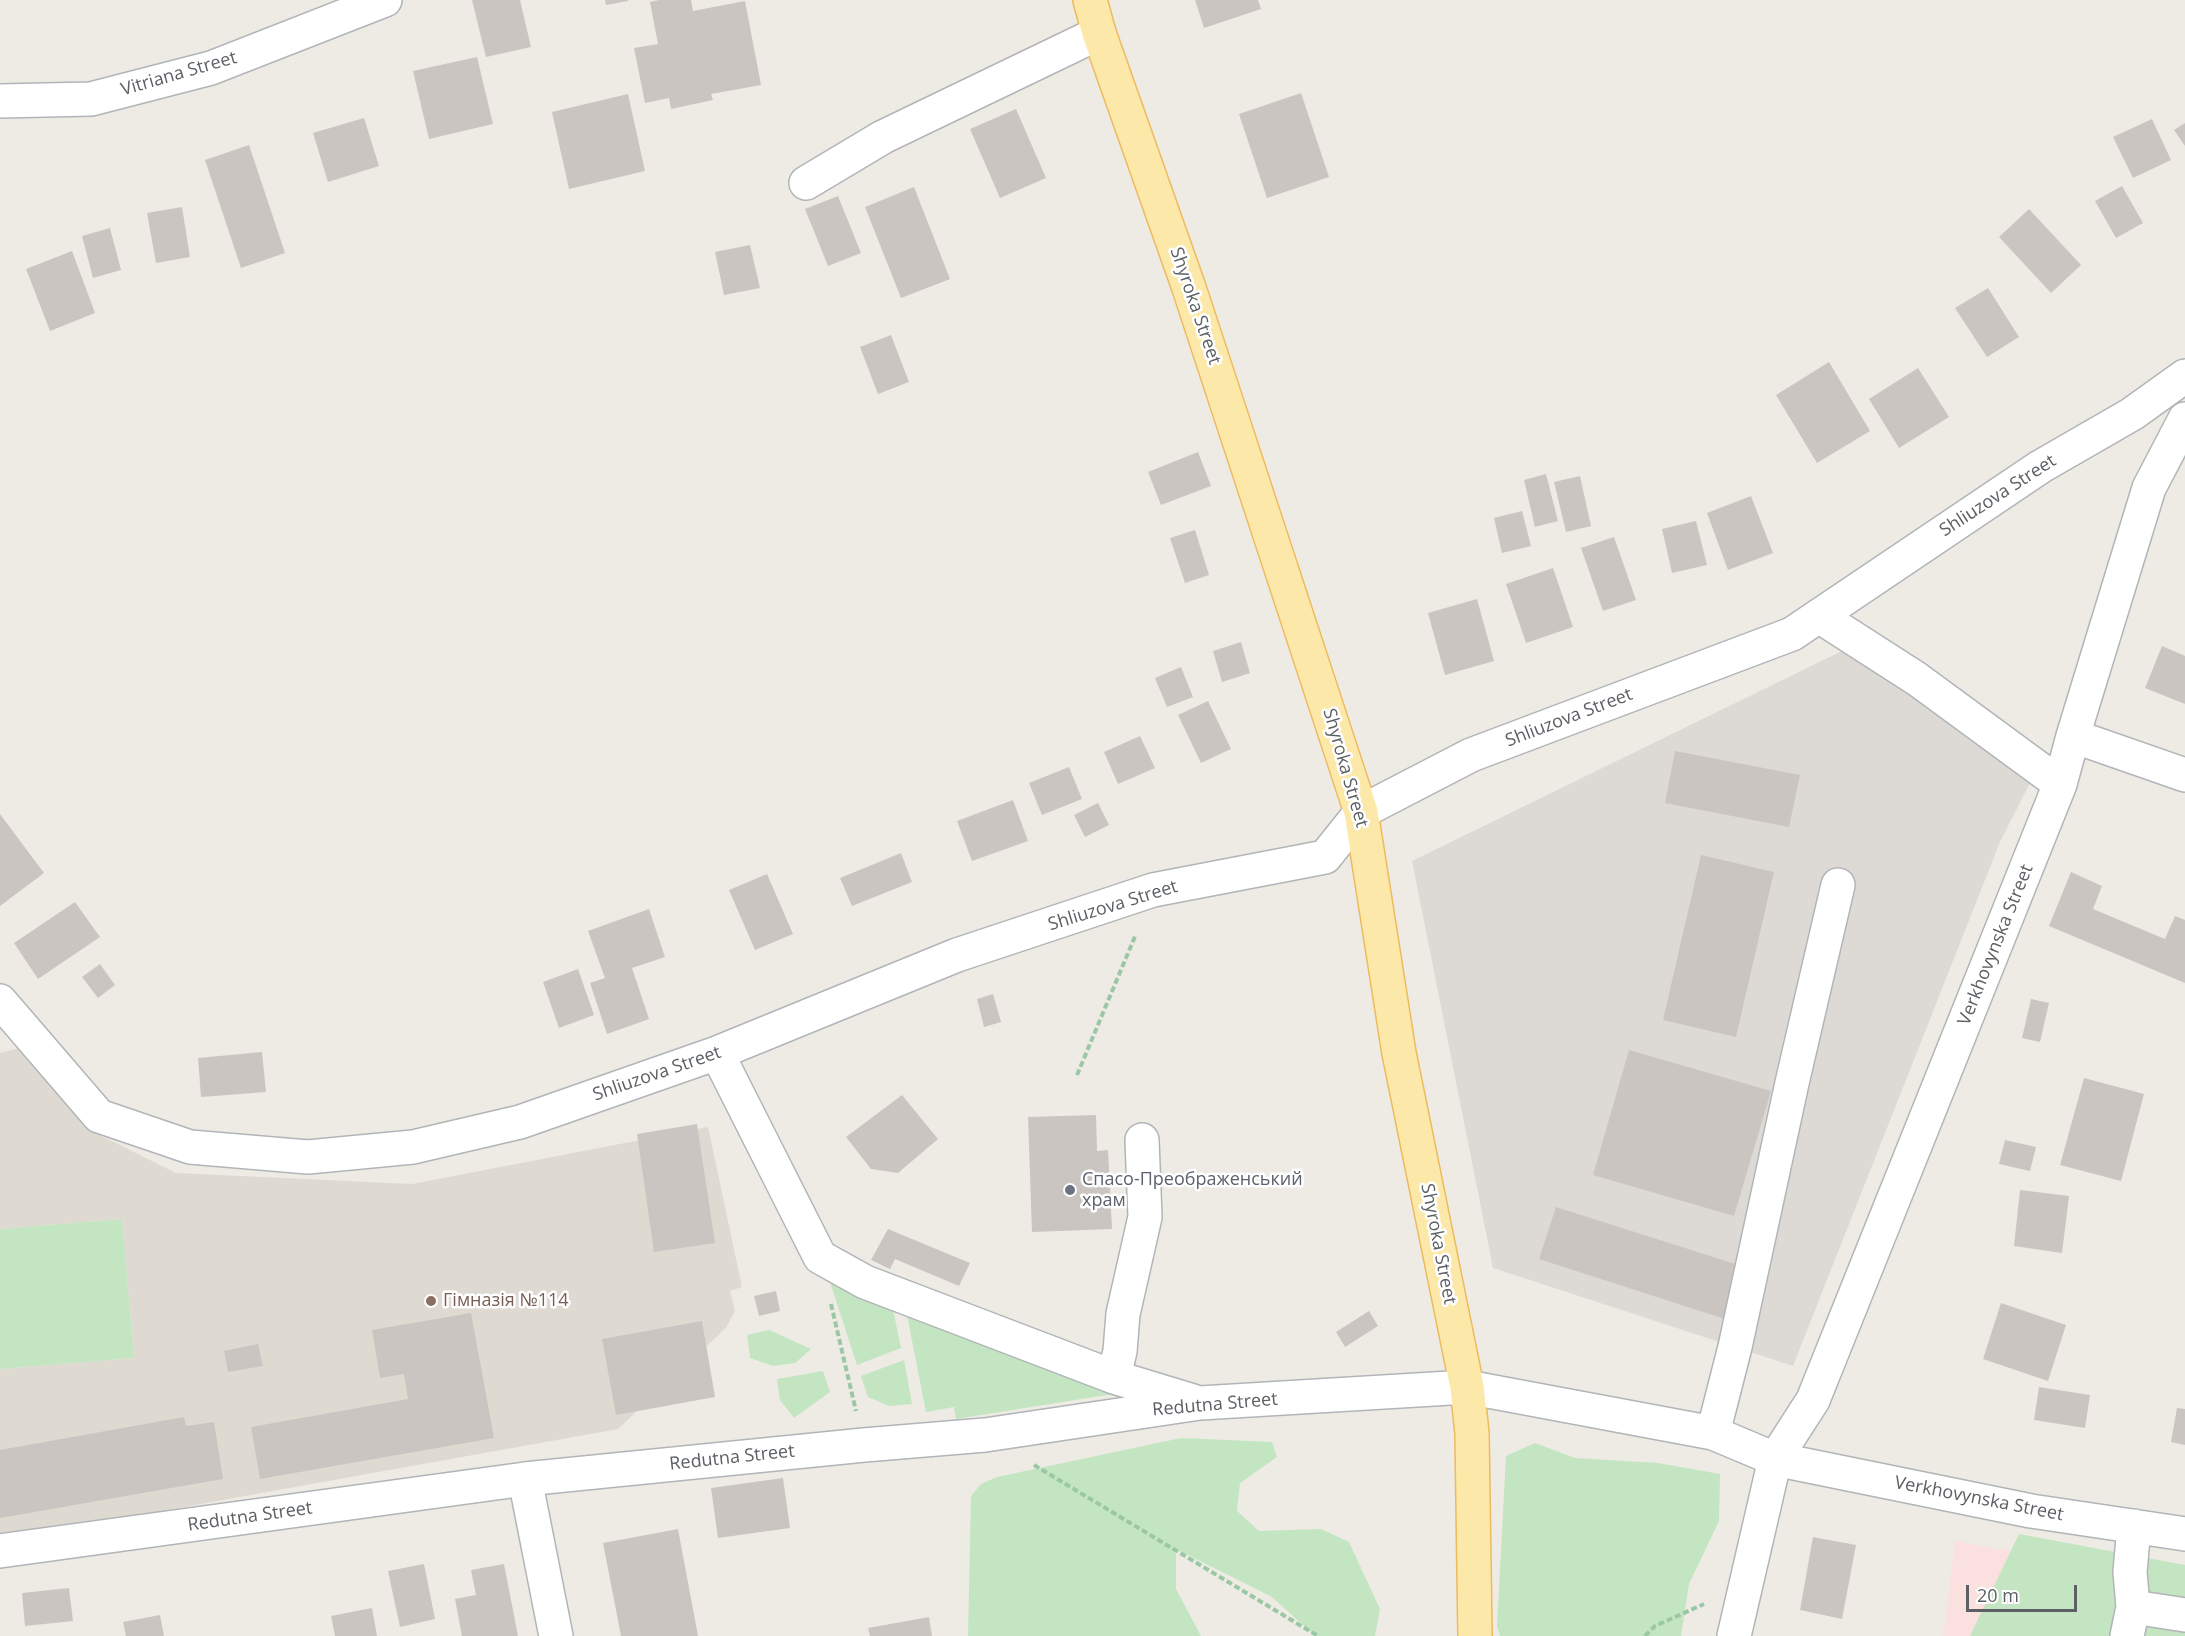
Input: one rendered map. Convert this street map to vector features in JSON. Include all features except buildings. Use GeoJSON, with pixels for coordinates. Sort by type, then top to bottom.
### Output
{"type":"FeatureCollection","features":[{"type":"Feature","properties":{"kind":"main road","name":"Shyroka Street"},"geometry":{"type":"LineString","coordinates":[[1090,0],[1190,288],[1361,812],[1399,1053],[1467,1387],[1472,1433],[1475,1636]]}},
{"type":"Feature","properties":{"kind":"street","name":"Vitriana Street"},"geometry":{"type":"LineString","coordinates":[[0,101],[91,99],[211,68],[385,0]]}},
{"type":"Feature","properties":{"kind":"street"},"geometry":{"type":"LineString","coordinates":[[806,183],[883,136],[1100,33]]}},
{"type":"Feature","properties":{"kind":"street","name":"Shliuzova Street"},"geometry":{"type":"LineString","coordinates":[[0,1001],[99,1116],[190,1147],[308,1157],[413,1146],[520,1122],[717,1053],[957,955],[1153,890],[1325,857],[1361,812],[1472,755],[1792,634],[2040,467],[2132,414],[2185,376]]}},
{"type":"Feature","properties":{"kind":"street","name":"Verkhovynska Street"},"geometry":{"type":"LineString","coordinates":[[1774,1459],[1813,1400],[2061,784],[2073,736],[2149,488],[2185,419]]}},
{"type":"Feature","properties":{"kind":"street"},"geometry":{"type":"LineString","coordinates":[[1820,616],[1917,679],[2061,784]]}},
{"type":"Feature","properties":{"kind":"street"},"geometry":{"type":"LineString","coordinates":[[2073,736],[2185,775]]}},
{"type":"Feature","properties":{"kind":"street"},"geometry":{"type":"LineString","coordinates":[[1713,1433],[1735,1347],[1838,885]]}},
{"type":"Feature","properties":{"kind":"street"},"geometry":{"type":"LineString","coordinates":[[717,1053],[820,1257],[865,1282],[1114,1377],[1200,1404]]}},
{"type":"Feature","properties":{"kind":"street"},"geometry":{"type":"LineString","coordinates":[[1114,1377],[1120,1351],[1123,1314],[1145,1217],[1142,1140]]}},
{"type":"Feature","properties":{"kind":"street","name":"Verkhovynska Street"},"geometry":{"type":"LineString","coordinates":[[1467,1387],[1713,1433],[1774,1459],[2031,1511],[2185,1534]]}},
{"type":"Feature","properties":{"kind":"street","name":"Redutna Street"},"geometry":{"type":"LineString","coordinates":[[0,1551],[525,1479],[985,1435],[1200,1404],[1467,1387]]}},
{"type":"Feature","properties":{"kind":"street"},"geometry":{"type":"LineString","coordinates":[[1737,1621],[1774,1459]]}},
{"type":"Feature","properties":{"kind":"street"},"geometry":{"type":"LineString","coordinates":[[525,1479],[556,1636]]}},
{"type":"Feature","properties":{"kind":"street"},"geometry":{"type":"LineString","coordinates":[[2134,1526],[2130,1572],[2130,1622],[2185,1615]]}},
{"type":"Feature","properties":{"kind":"path"},"geometry":{"type":"LineString","coordinates":[[1077,1074],[1153,890]]}},
{"type":"Feature","properties":{"kind":"path"},"geometry":{"type":"LineString","coordinates":[[820,1257],[864,1445]]}},
{"type":"Feature","properties":{"kind":"path"},"geometry":{"type":"LineString","coordinates":[[985,1435],[1318,1636]]}},
{"type":"Feature","properties":{"kind":"path"},"geometry":{"type":"LineString","coordinates":[[1645,1636],[1655,1626],[1702,1604],[1737,1621]]}},
{"type":"Feature","properties":{"kind":"shaded area"},"geometry":{"type":"Polygon","coordinates":[[[1852,646],[2030,783],[2000,842],[1793,1366],[1493,1268],[1412,861],[1852,646]]]}},
{"type":"Feature","properties":{"kind":"shaded area","name":"Гімназія №114"},"geometry":{"type":"Polygon","coordinates":[[[19,1048],[90,1130],[176,1173],[412,1184],[708,1127],[742,1287],[730,1291],[735,1311],[726,1328],[618,1429],[0,1540],[0,1369],[134,1358],[122,1219],[0,1229],[0,1053],[19,1048]]]}},
{"type":"Feature","properties":{"kind":"shaded area"},"geometry":{"type":"Polygon","coordinates":[[[1955,1541],[2130,1572],[2185,1636],[1943,1636],[1955,1541]]]}},
{"type":"Feature","properties":{"kind":"green space"},"geometry":{"type":"Polygon","coordinates":[[[122,1219],[134,1358],[0,1369],[0,1229],[122,1219]]]}},
{"type":"Feature","properties":{"kind":"green space"},"geometry":{"type":"Polygon","coordinates":[[[829,1279],[892,1305],[901,1348],[857,1365],[829,1279]]]}},
{"type":"Feature","properties":{"kind":"green space"},"geometry":{"type":"Polygon","coordinates":[[[906,1310],[1113,1394],[956,1419],[954,1407],[926,1412],[906,1310]]]}},
{"type":"Feature","properties":{"kind":"green space"},"geometry":{"type":"Polygon","coordinates":[[[769,1330],[811,1349],[795,1363],[773,1366],[750,1358],[747,1335],[769,1330]]]}},
{"type":"Feature","properties":{"kind":"green space"},"geometry":{"type":"Polygon","coordinates":[[[904,1360],[912,1404],[889,1406],[868,1397],[861,1376],[904,1360]]]}},
{"type":"Feature","properties":{"kind":"green space"},"geometry":{"type":"Polygon","coordinates":[[[823,1371],[830,1392],[794,1418],[780,1400],[777,1379],[823,1371]]]}},
{"type":"Feature","properties":{"kind":"green space"},"geometry":{"type":"Polygon","coordinates":[[[1181,1438],[1272,1442],[1277,1457],[1240,1483],[1237,1511],[1259,1531],[1321,1529],[1349,1542],[1380,1609],[1375,1636],[1315,1636],[1272,1597],[1176,1549],[1176,1589],[1201,1636],[968,1636],[971,1496],[981,1484],[997,1477],[1181,1438]]]}},
{"type":"Feature","properties":{"kind":"green space"},"geometry":{"type":"Polygon","coordinates":[[[1535,1443],[1575,1458],[1658,1463],[1720,1474],[1719,1521],[1689,1584],[1681,1636],[1500,1636],[1497,1626],[1506,1456],[1535,1443]]]}},
{"type":"Feature","properties":{"kind":"green space"},"geometry":{"type":"Polygon","coordinates":[[[2019,1534],[2185,1565],[2185,1636],[1970,1636],[2019,1534]]]}},
{"type":"Feature","properties":{"kind":"place","name":"Спасо-Преображенський храм"},"geometry":{"type":"Point","coordinates":[1070,1190]}},
{"type":"Feature","properties":{"kind":"place","name":"Гімназія №114"},"geometry":{"type":"Point","coordinates":[431,1301]}}]}
